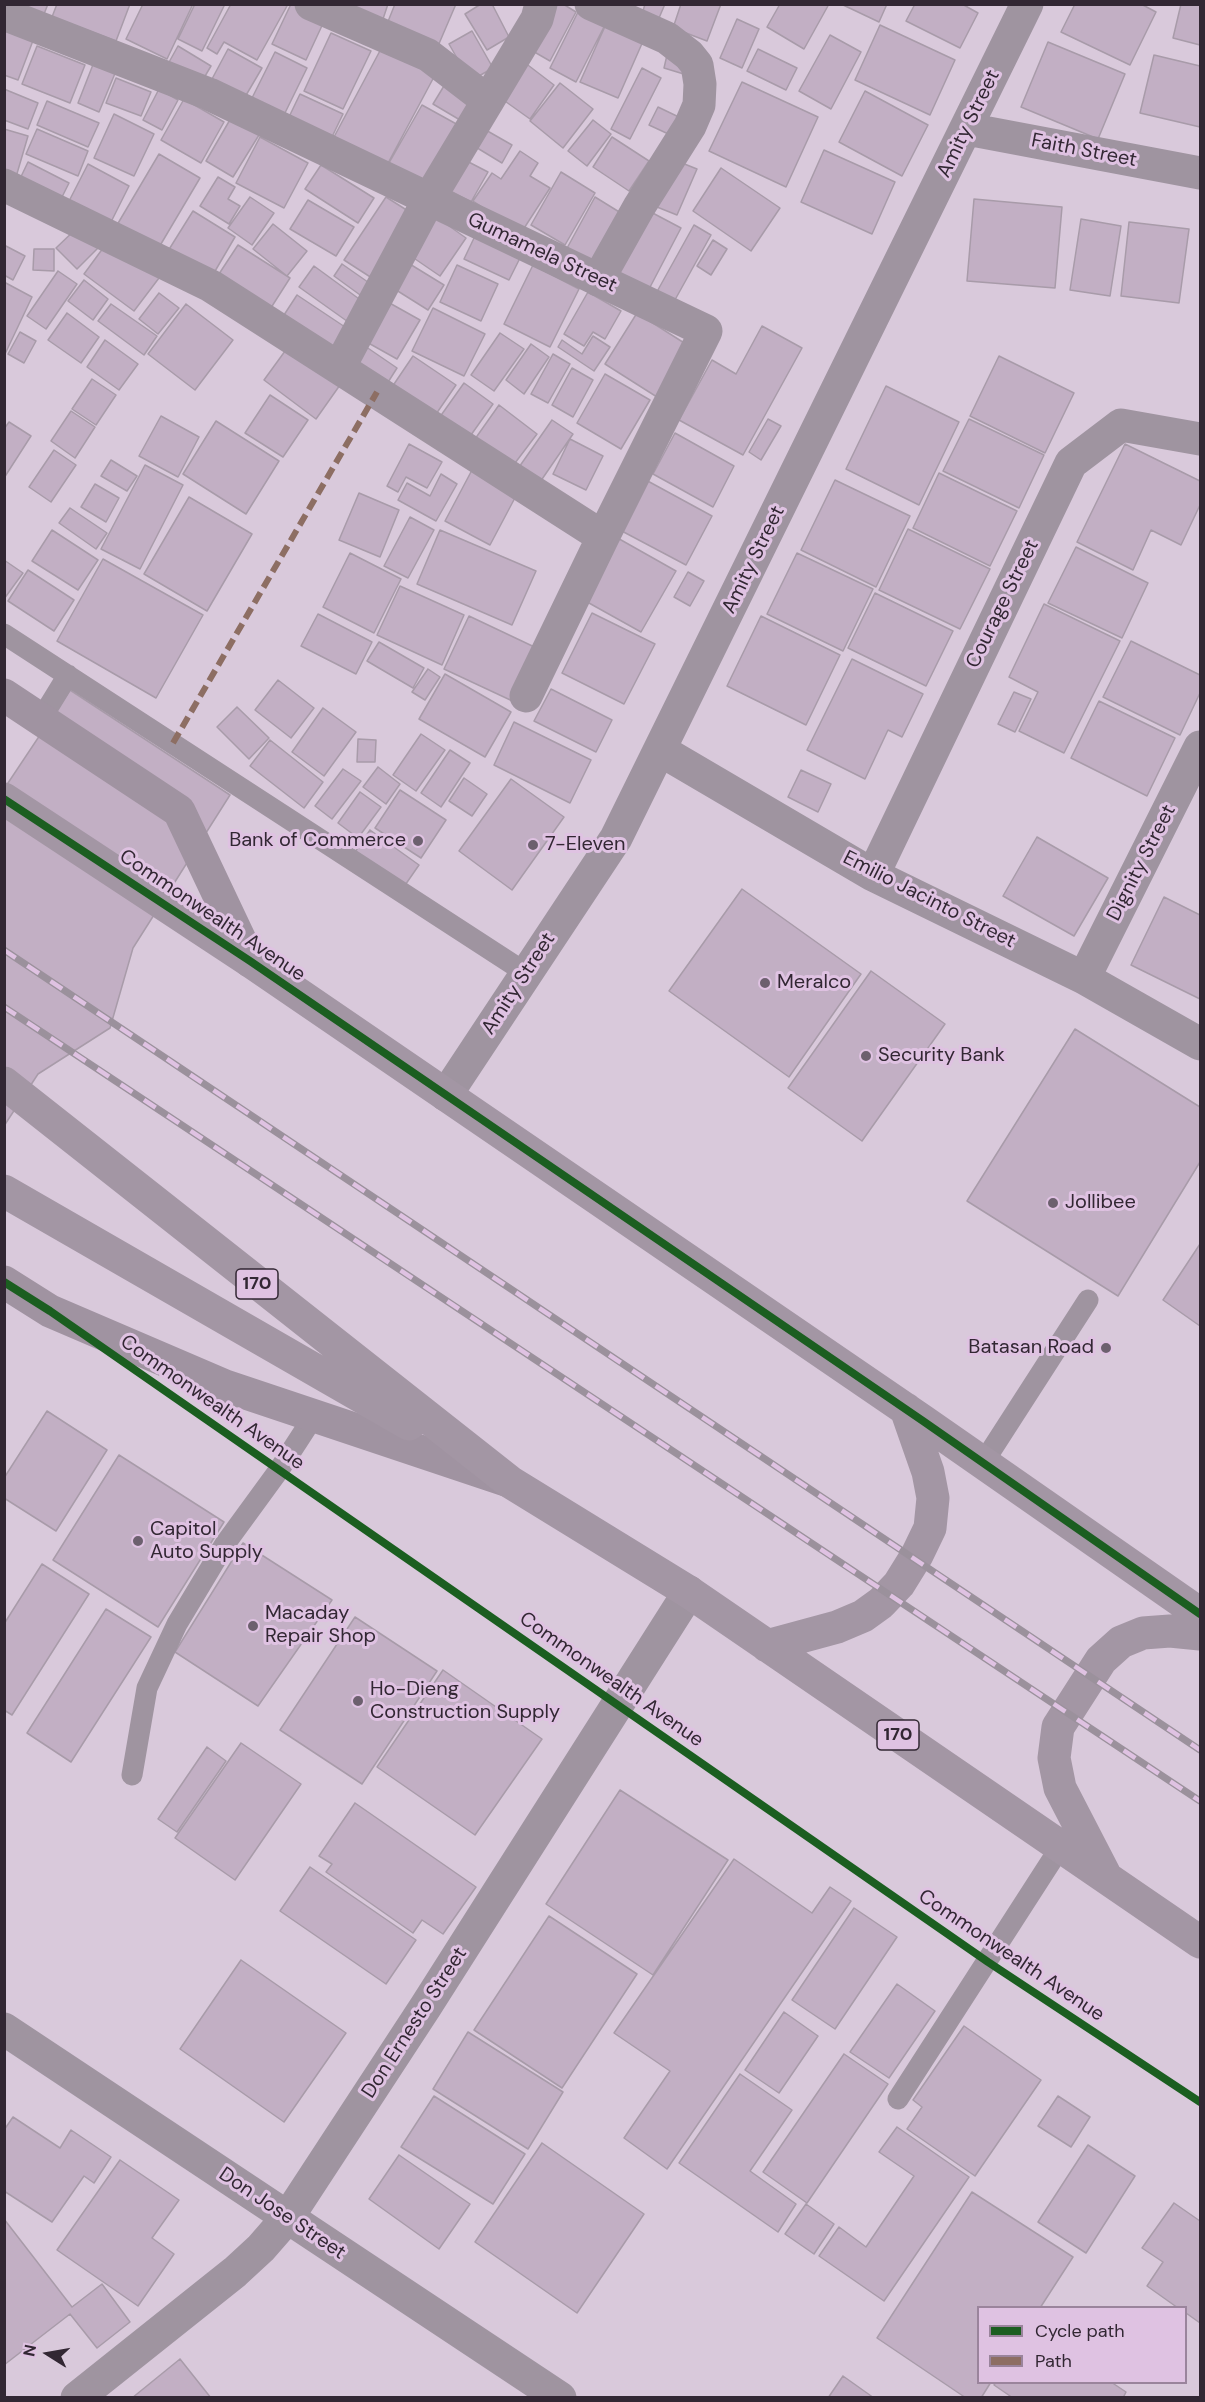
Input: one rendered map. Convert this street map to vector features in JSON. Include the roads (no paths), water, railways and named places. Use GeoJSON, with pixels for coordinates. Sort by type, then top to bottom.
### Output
{"type":"FeatureCollection","features":[{"type":"Feature","properties":{"kind":"main road","name":"Commonwealth Avenue"},"geometry":{"type":"LineString","coordinates":[[4,799],[250,961],[906,1409],[1200,1614]]}},
{"type":"Feature","properties":{"kind":"main road","name":"Commonwealth Avenue"},"geometry":{"type":"LineString","coordinates":[[4,1083],[510,1482],[688,1592],[1200,1942]]}},
{"type":"Feature","properties":{"kind":"main road"},"geometry":{"type":"LineString","coordinates":[[4,1191],[510,1482]]}},
{"type":"Feature","properties":{"kind":"main road"},"geometry":{"type":"LineString","coordinates":[[767,1646],[863,1616],[899,1584],[930,1528],[933,1498],[928,1472],[906,1409]]}},
{"type":"Feature","properties":{"kind":"main road"},"geometry":{"type":"LineString","coordinates":[[1107,1878],[1060,1788],[1054,1758],[1058,1727],[1101,1660],[1121,1642],[1143,1633],[1170,1631],[1200,1634]]}},
{"type":"Feature","properties":{"kind":"street"},"geometry":{"type":"LineString","coordinates":[[311,4],[428,55],[488,101]]}},
{"type":"Feature","properties":{"kind":"street"},"geometry":{"type":"LineString","coordinates":[[339,368],[429,199],[537,19],[541,4]]}},
{"type":"Feature","properties":{"kind":"street"},"geometry":{"type":"LineString","coordinates":[[591,4],[667,38],[689,55],[696,65],[700,84],[699,105],[690,126],[639,207],[598,280]]}},
{"type":"Feature","properties":{"kind":"street","name":"Amity Street"},"geometry":{"type":"LineString","coordinates":[[446,1095],[616,838],[1027,4]]}},
{"type":"Feature","properties":{"kind":"street","name":"Gumamela Street"},"geometry":{"type":"LineString","coordinates":[[4,14],[209,94],[706,331],[526,696]]}},
{"type":"Feature","properties":{"kind":"street","name":"Faith Street"},"geometry":{"type":"LineString","coordinates":[[967,129],[1200,173]]}},
{"type":"Feature","properties":{"kind":"street"},"geometry":{"type":"LineString","coordinates":[[4,185],[211,286],[603,537]]}},
{"type":"Feature","properties":{"kind":"street","name":"Courage Street"},"geometry":{"type":"LineString","coordinates":[[873,874],[1071,463],[1121,425],[1200,439]]}},
{"type":"Feature","properties":{"kind":"street","name":"Commonwealth Avenue"},"geometry":{"type":"LineString","coordinates":[[4,695],[179,811],[250,961]]}},
{"type":"Feature","properties":{"kind":"street","name":"Dignity Street"},"geometry":{"type":"LineString","coordinates":[[1084,978],[1200,747]]}},
{"type":"Feature","properties":{"kind":"street","name":"Emilio Jacinto Street"},"geometry":{"type":"LineString","coordinates":[[660,750],[873,874],[1084,978],[1200,1044]]}},
{"type":"Feature","properties":{"kind":"street","name":"Commonwealth Avenue"},"geometry":{"type":"LineString","coordinates":[[4,1282],[61,1316],[225,1386],[510,1482]]}},
{"type":"Feature","properties":{"kind":"street","name":"Don Ernesto Street"},"geometry":{"type":"LineString","coordinates":[[77,2397],[235,2272],[261,2248],[288,2217],[433,1995],[688,1592]]}},
{"type":"Feature","properties":{"kind":"street","name":"Don Jose Street"},"geometry":{"type":"LineString","coordinates":[[4,2030],[560,2397]]}},
{"type":"Feature","properties":{"kind":"lane"},"geometry":{"type":"LineString","coordinates":[[4,633],[526,973]]}},
{"type":"Feature","properties":{"kind":"lane"},"geometry":{"type":"LineString","coordinates":[[41,719],[68,675]]}},
{"type":"Feature","properties":{"kind":"lane"},"geometry":{"type":"LineString","coordinates":[[983,1462],[1088,1300]]}},
{"type":"Feature","properties":{"kind":"lane"},"geometry":{"type":"LineString","coordinates":[[132,1775],[147,1688],[177,1624],[225,1544],[279,1470],[314,1416]]}},
{"type":"Feature","properties":{"kind":"lane"},"geometry":{"type":"LineString","coordinates":[[898,2098],[1061,1846]]}},
{"type":"Feature","properties":{"kind":"railway"},"geometry":{"type":"LineString","coordinates":[[4,950],[1200,1750]]}},
{"type":"Feature","properties":{"kind":"railway"},"geometry":{"type":"LineString","coordinates":[[4,1007],[1200,1801]]}},
{"type":"Feature","properties":{"kind":"place","name":"Bank of Commerce"},"geometry":{"type":"Point","coordinates":[418,841]}},
{"type":"Feature","properties":{"kind":"place","name":"7-Eleven"},"geometry":{"type":"Point","coordinates":[533,845]}},
{"type":"Feature","properties":{"kind":"place","name":"Meralco"},"geometry":{"type":"Point","coordinates":[765,983]}},
{"type":"Feature","properties":{"kind":"place","name":"Security Bank"},"geometry":{"type":"Point","coordinates":[866,1056]}},
{"type":"Feature","properties":{"kind":"place","name":"Jollibee"},"geometry":{"type":"Point","coordinates":[1053,1203]}},
{"type":"Feature","properties":{"kind":"place","name":"Batasan Road"},"geometry":{"type":"Point","coordinates":[1106,1348]}},
{"type":"Feature","properties":{"kind":"place","name":"Capitol Auto Supply"},"geometry":{"type":"Point","coordinates":[138,1541]}},
{"type":"Feature","properties":{"kind":"place","name":"Macaday Repair Shop"},"geometry":{"type":"Point","coordinates":[253,1626]}},
{"type":"Feature","properties":{"kind":"place","name":"Ho-Dieng Construction Supply"},"geometry":{"type":"Point","coordinates":[358,1701]}}]}
